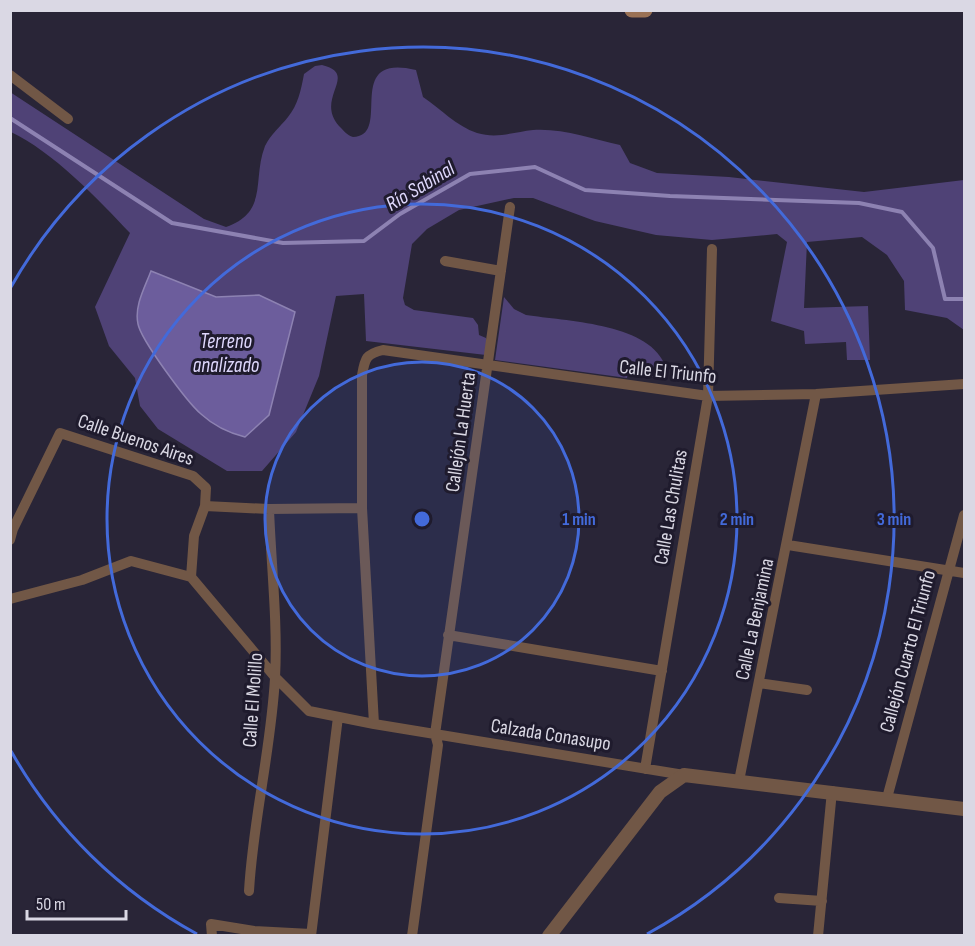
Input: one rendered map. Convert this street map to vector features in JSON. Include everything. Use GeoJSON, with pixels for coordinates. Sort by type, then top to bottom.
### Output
{"type":"FeatureCollection","features":[{"type":"Feature","properties":{"kind":"main road"},"geometry":{"type":"LineString","coordinates":[[632,10],[645,10]]}},
{"type":"Feature","properties":{"kind":"street"},"geometry":{"type":"LineString","coordinates":[[10,75],[68,119]]}},
{"type":"Feature","properties":{"kind":"street","name":"Callejón La Huerta"},"geometry":{"type":"LineString","coordinates":[[412,936],[438,745],[435,734],[448,635],[510,207]]}},
{"type":"Feature","properties":{"kind":"street","name":"Calle Las Chulitas"},"geometry":{"type":"LineString","coordinates":[[645,770],[708,396],[712,249]]}},
{"type":"Feature","properties":{"kind":"street"},"geometry":{"type":"LineString","coordinates":[[445,261],[501,271]]}},
{"type":"Feature","properties":{"kind":"street","name":"Calle El Triunfo"},"geometry":{"type":"LineString","coordinates":[[362,508],[362,375],[365,358],[370,353],[383,350],[488,367],[708,396],[816,394],[964,384]]}},
{"type":"Feature","properties":{"kind":"street","name":"Calle La Benjamina"},"geometry":{"type":"LineString","coordinates":[[739,781],[788,545],[816,394]]}},
{"type":"Feature","properties":{"kind":"street","name":"Calle Buenos Aires"},"geometry":{"type":"LineString","coordinates":[[10,540],[13,529],[60,433],[193,476],[206,488],[205,506]]}},
{"type":"Feature","properties":{"kind":"street"},"geometry":{"type":"LineString","coordinates":[[10,599],[82,580],[131,561],[191,577],[194,536],[205,506],[269,509],[362,508],[374,724]]}},
{"type":"Feature","properties":{"kind":"street","name":"Calle El Molillo"},"geometry":{"type":"LineString","coordinates":[[249,891],[251,848],[265,770],[275,677],[269,509]]}},
{"type":"Feature","properties":{"kind":"street","name":"Callejón Cuarto El Triunfo"},"geometry":{"type":"LineString","coordinates":[[887,798],[964,514]]}},
{"type":"Feature","properties":{"kind":"street"},"geometry":{"type":"LineString","coordinates":[[788,545],[964,573]]}},
{"type":"Feature","properties":{"kind":"street","name":"Calzada Conasupo"},"geometry":{"type":"LineString","coordinates":[[191,577],[275,677],[309,711],[645,770],[832,791],[964,809]]}},
{"type":"Feature","properties":{"kind":"street"},"geometry":{"type":"LineString","coordinates":[[448,635],[662,671]]}},
{"type":"Feature","properties":{"kind":"street"},"geometry":{"type":"LineString","coordinates":[[759,683],[807,690]]}},
{"type":"Feature","properties":{"kind":"street"},"geometry":{"type":"LineString","coordinates":[[212,936],[211,924],[255,931],[311,935],[338,717]]}},
{"type":"Feature","properties":{"kind":"street"},"geometry":{"type":"LineString","coordinates":[[549,936],[660,792],[684,775]]}},
{"type":"Feature","properties":{"kind":"street"},"geometry":{"type":"LineString","coordinates":[[818,936],[832,791]]}},
{"type":"Feature","properties":{"kind":"street"},"geometry":{"type":"LineString","coordinates":[[779,898],[822,901]]}},
{"type":"Feature","properties":{"kind":"shaded area"},"geometry":{"type":"Polygon","coordinates":[[[322,65],[333,69],[337,74],[331,106],[333,116],[339,126],[353,137],[364,133],[370,124],[374,83],[380,73],[393,68],[416,70],[423,97],[469,130],[484,135],[533,130],[577,134],[620,145],[630,163],[657,173],[729,177],[864,192],[964,180],[964,330],[947,318],[905,310],[904,281],[887,255],[862,237],[807,242],[804,308],[868,306],[870,360],[847,360],[846,342],[805,344],[804,331],[771,321],[787,242],[777,234],[712,240],[656,235],[595,221],[533,198],[514,198],[459,210],[427,229],[412,244],[403,298],[405,305],[414,310],[473,318],[478,325],[479,335],[486,338],[488,346],[486,355],[366,341],[364,294],[336,296],[319,376],[296,432],[262,471],[227,471],[158,429],[140,406],[135,378],[109,346],[95,307],[130,233],[90,192],[43,151],[11,132],[10,92],[204,219],[226,227],[239,221],[254,203],[265,146],[294,107],[304,74],[315,66],[322,65]]]}},
{"type":"Feature","properties":{"kind":"shaded area"},"geometry":{"type":"Polygon","coordinates":[[[504,297],[514,309],[526,315],[603,326],[640,339],[655,350],[664,363],[662,370],[654,377],[646,376],[630,359],[627,378],[495,360],[504,297]]]}},
{"type":"Feature","properties":{"kind":"water","name":"Terreno analizado"},"geometry":{"type":"Polygon","coordinates":[[[151,271],[216,297],[259,295],[295,312],[269,415],[245,437],[222,428],[201,414],[147,343],[137,317],[141,297],[151,271]]]}},
{"type":"Feature","properties":{"kind":"waterway","name":"Río Sabinal"},"geometry":{"type":"LineString","coordinates":[[10,118],[172,223],[283,243],[364,241],[400,214],[470,174],[535,167],[585,190],[670,196],[859,203],[902,212],[933,248],[945,299],[964,299]]}}]}
